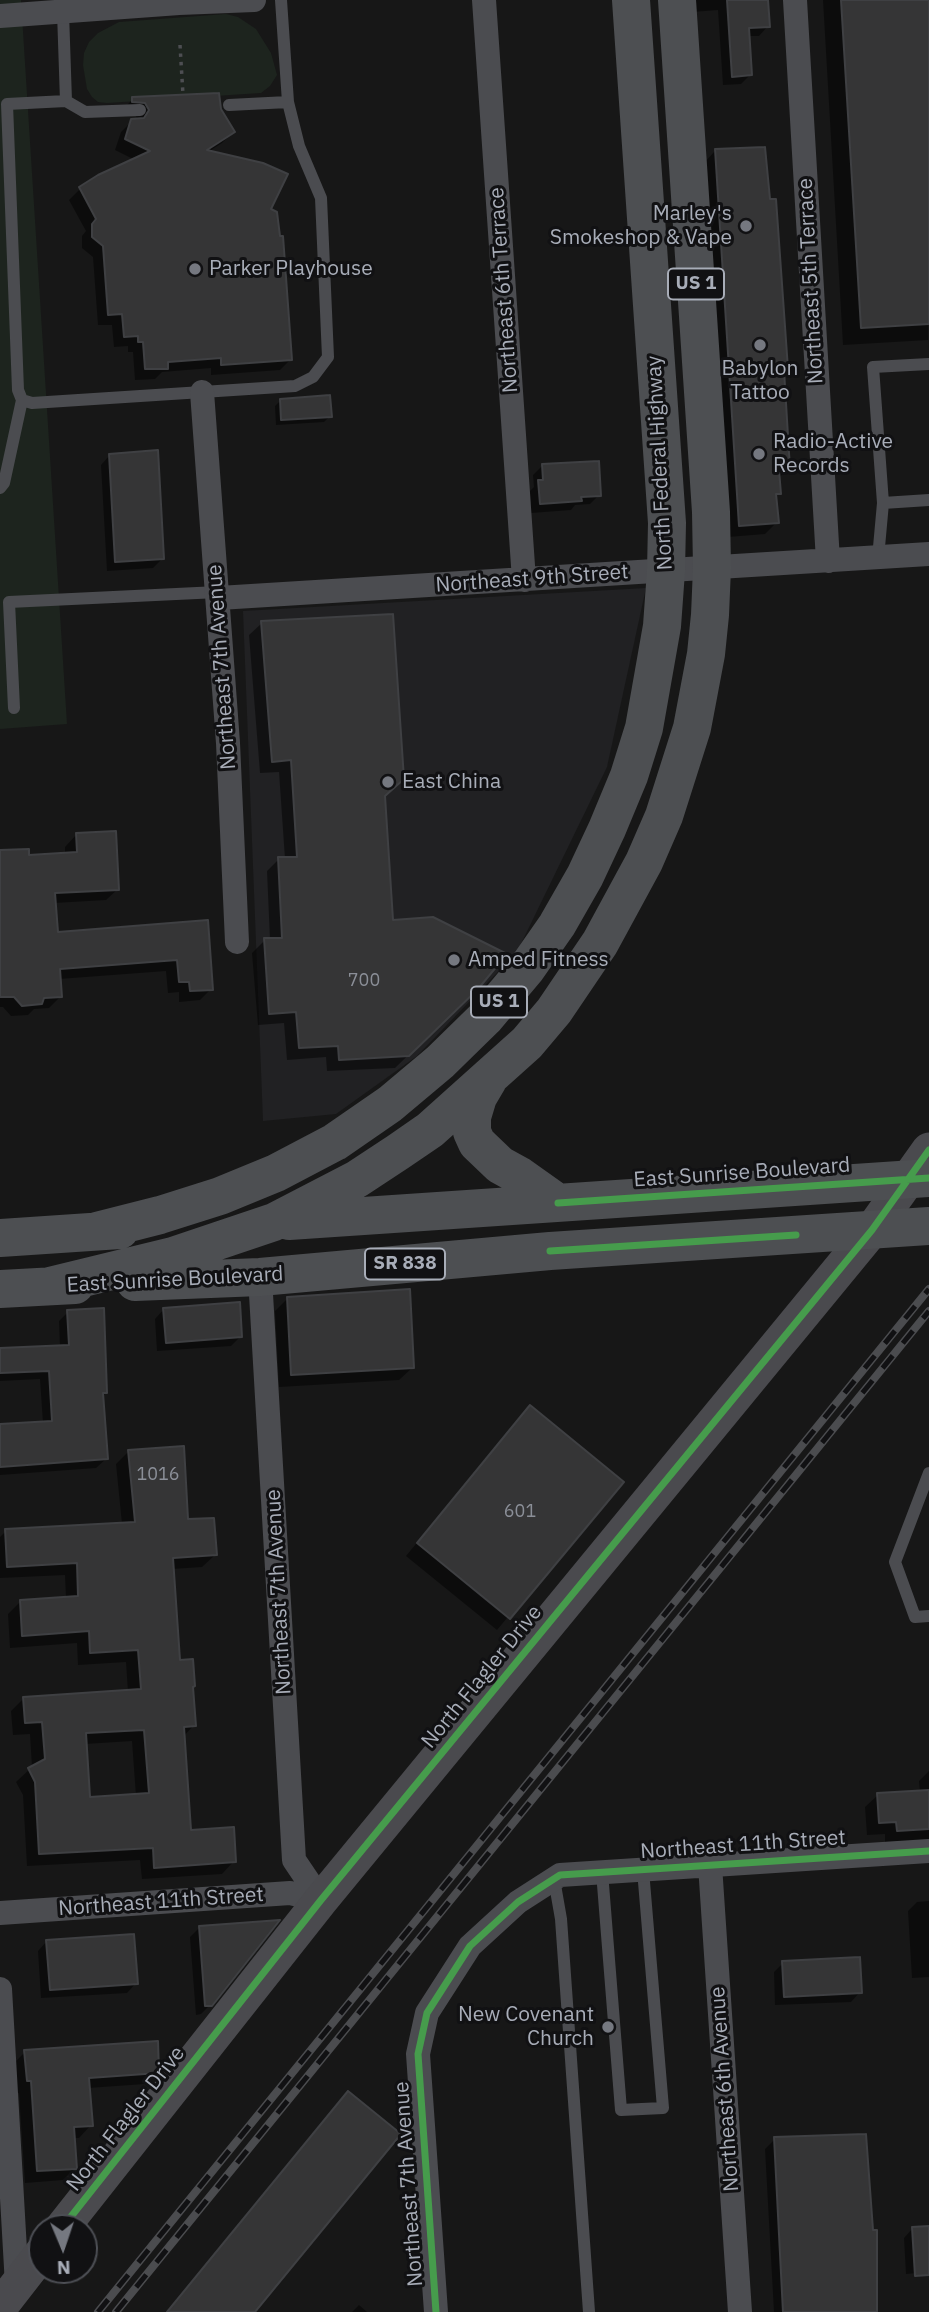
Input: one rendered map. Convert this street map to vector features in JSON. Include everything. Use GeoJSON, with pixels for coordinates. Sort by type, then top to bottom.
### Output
{"type":"FeatureCollection","features":[{"type":"Feature","properties":{"kind":"main road","name":"North Federal Highway"},"geometry":{"type":"LineString","coordinates":[[97,1231],[220,1196],[276,1173],[335,1142],[390,1104],[440,1062],[493,1008],[527,968],[557,925],[585,876],[624,787],[644,727],[654,676],[662,626],[667,523],[631,0]]}},
{"type":"Feature","properties":{"kind":"main road","name":"US 1"},"geometry":{"type":"LineString","coordinates":[[274,1222],[357,1179],[430,1130],[527,1043],[578,978],[606,933],[644,862],[664,817],[692,728],[706,654],[712,568],[711,512],[677,0]]}},
{"type":"Feature","properties":{"kind":"main road"},"geometry":{"type":"LineString","coordinates":[[489,1079],[478,1097],[471,1117],[472,1132],[477,1143],[499,1165],[520,1176],[558,1203]]}},
{"type":"Feature","properties":{"kind":"main road","name":"East Sunrise Boulevard"},"geometry":{"type":"LineString","coordinates":[[97,1231],[558,1203],[922,1169]]}},
{"type":"Feature","properties":{"kind":"main road"},"geometry":{"type":"LineString","coordinates":[[0,1289],[50,1286],[173,1256],[274,1222]]}},
{"type":"Feature","properties":{"kind":"main road","name":"East Sunrise Boulevard"},"geometry":{"type":"LineString","coordinates":[[50,1286],[260,1277],[550,1251],[929,1226]]}},
{"type":"Feature","properties":{"kind":"main road","name":"US 1"},"geometry":{"type":"LineString","coordinates":[[0,1238],[97,1231]]}},
{"type":"Feature","properties":{"kind":"street"},"geometry":{"type":"LineString","coordinates":[[0,16],[179,1],[254,0]]}},
{"type":"Feature","properties":{"kind":"street","name":"Northeast 6th Terrace"},"geometry":{"type":"LineString","coordinates":[[484,0],[524,580]]}},
{"type":"Feature","properties":{"kind":"street","name":"Northeast 5th Terrace"},"geometry":{"type":"LineString","coordinates":[[795,0],[828,561]]}},
{"type":"Feature","properties":{"kind":"street","name":"Northeast 7th Avenue"},"geometry":{"type":"LineString","coordinates":[[202,392],[228,744],[237,942]]}},
{"type":"Feature","properties":{"kind":"street","name":"Northeast 9th Street"},"geometry":{"type":"LineString","coordinates":[[218,595],[524,580],[929,554]]}},
{"type":"Feature","properties":{"kind":"street","name":"North Flagler Drive"},"geometry":{"type":"LineString","coordinates":[[73,2214],[321,1900],[922,1169]]}},
{"type":"Feature","properties":{"kind":"street","name":"Northeast 7th Avenue"},"geometry":{"type":"LineString","coordinates":[[260,1277],[294,1860],[321,1900]]}},
{"type":"Feature","properties":{"kind":"street","name":"Northeast 11th Street"},"geometry":{"type":"LineString","coordinates":[[557,1877],[929,1851]]}},
{"type":"Feature","properties":{"kind":"street","name":"Northeast 6th Avenue"},"geometry":{"type":"LineString","coordinates":[[710,1865],[740,2312]]}},
{"type":"Feature","properties":{"kind":"street","name":"Northeast 7th Avenue"},"geometry":{"type":"LineString","coordinates":[[436,2312],[418,2054],[427,2013],[470,1946],[518,1902],[557,1877]]}},
{"type":"Feature","properties":{"kind":"street","name":"Northeast 11th Street"},"geometry":{"type":"LineString","coordinates":[[0,1913],[290,1893],[321,1900]]}},
{"type":"Feature","properties":{"kind":"street"},"geometry":{"type":"LineString","coordinates":[[0,1989],[19,2246],[9,2296]]}},
{"type":"Feature","properties":{"kind":"lane"},"geometry":{"type":"LineString","coordinates":[[22,400],[32,403],[295,386],[313,377],[328,357],[321,198],[299,146],[288,102],[281,0]]}},
{"type":"Feature","properties":{"kind":"lane"},"geometry":{"type":"LineString","coordinates":[[63,12],[66,102]]}},
{"type":"Feature","properties":{"kind":"lane"},"geometry":{"type":"LineString","coordinates":[[0,488],[4,484],[22,400],[18,390],[6,104],[66,102],[85,112],[140,110]]}},
{"type":"Feature","properties":{"kind":"lane"},"geometry":{"type":"LineString","coordinates":[[229,105],[288,102]]}},
{"type":"Feature","properties":{"kind":"lane"},"geometry":{"type":"LineString","coordinates":[[878,558],[883,503],[873,367],[929,364]]}},
{"type":"Feature","properties":{"kind":"lane"},"geometry":{"type":"LineString","coordinates":[[883,503],[929,500]]}},
{"type":"Feature","properties":{"kind":"lane"},"geometry":{"type":"LineString","coordinates":[[14,708],[9,602],[218,595]]}},
{"type":"Feature","properties":{"kind":"lane"},"geometry":{"type":"LineString","coordinates":[[929,1473],[895,1562],[915,1617],[929,1616]]}},
{"type":"Feature","properties":{"kind":"lane"},"geometry":{"type":"LineString","coordinates":[[602,1872],[621,2110],[663,2108],[643,1870]]}},
{"type":"Feature","properties":{"kind":"lane"},"geometry":{"type":"LineString","coordinates":[[557,1877],[589,2312]]}},
{"type":"Feature","properties":{"kind":"path"},"geometry":{"type":"LineString","coordinates":[[180,45],[183,94]]}},
{"type":"Feature","properties":{"kind":"shaded area"},"geometry":{"type":"Polygon","coordinates":[[[0,0],[21,0],[67,724],[0,729],[0,0]]]}},
{"type":"Feature","properties":{"kind":"shaded area"},"geometry":{"type":"Polygon","coordinates":[[[226,14],[238,17],[256,29],[271,53],[277,75],[261,93],[107,103],[98,102],[87,89],[84,53],[89,42],[98,33],[119,22],[226,14]]]}},
{"type":"Feature","properties":{"kind":"shaded area"},"geometry":{"type":"Polygon","coordinates":[[[646,588],[607,767],[517,952],[417,1056],[336,1114],[263,1121],[243,611],[646,588]]]}},
{"type":"Feature","properties":{"kind":"building"},"geometry":{"type":"Polygon","coordinates":[[[727,0],[768,0],[770,27],[749,28],[752,75],[732,77],[727,0]]]}},
{"type":"Feature","properties":{"kind":"building"},"geometry":{"type":"Polygon","coordinates":[[[841,0],[929,0],[929,324],[861,328],[841,0]]]}},
{"type":"Feature","properties":{"kind":"building","name":"Parker Playhouse"},"geometry":{"type":"Polygon","coordinates":[[[219,93],[221,109],[235,132],[207,150],[263,163],[288,174],[271,209],[277,212],[280,236],[283,236],[292,360],[221,365],[221,358],[168,362],[168,369],[145,369],[143,342],[138,342],[138,336],[124,337],[122,314],[108,315],[103,246],[92,237],[92,224],[96,219],[79,187],[98,175],[150,151],[125,139],[131,119],[144,118],[149,110],[145,103],[132,102],[132,97],[219,93]]]}},
{"type":"Feature","properties":{"kind":"building"},"geometry":{"type":"Polygon","coordinates":[[[765,147],[770,199],[776,199],[788,369],[784,370],[790,469],[779,470],[781,494],[776,494],[779,523],[739,526],[715,149],[765,147]]]}},
{"type":"Feature","properties":{"kind":"building"},"geometry":{"type":"Polygon","coordinates":[[[330,395],[332,417],[281,420],[280,399],[330,395]]]}},
{"type":"Feature","properties":{"kind":"building"},"geometry":{"type":"Polygon","coordinates":[[[158,450],[164,559],[115,562],[109,454],[158,450]]]}},
{"type":"Feature","properties":{"kind":"building"},"geometry":{"type":"Polygon","coordinates":[[[599,461],[601,496],[581,497],[582,501],[540,504],[538,480],[543,480],[542,464],[599,461]]]}},
{"type":"Feature","properties":{"kind":"building"},"geometry":{"type":"Polygon","coordinates":[[[393,614],[404,779],[385,796],[393,920],[433,917],[507,954],[478,989],[409,1056],[339,1060],[338,1046],[299,1048],[296,1012],[269,1014],[264,938],[282,938],[278,857],[297,857],[291,760],[272,762],[261,621],[393,614]]]}},
{"type":"Feature","properties":{"kind":"building"},"geometry":{"type":"Polygon","coordinates":[[[116,831],[119,890],[55,893],[58,932],[208,920],[213,990],[190,991],[189,982],[179,982],[177,960],[60,969],[62,997],[44,998],[42,1004],[22,1006],[14,997],[0,997],[0,850],[29,849],[29,855],[77,852],[76,833],[116,831]]]}},
{"type":"Feature","properties":{"kind":"building"},"geometry":{"type":"Polygon","coordinates":[[[410,1289],[414,1368],[291,1375],[287,1297],[410,1289]]]}},
{"type":"Feature","properties":{"kind":"building"},"geometry":{"type":"Polygon","coordinates":[[[240,1302],[242,1337],[166,1343],[163,1308],[240,1302]]]}},
{"type":"Feature","properties":{"kind":"building"},"geometry":{"type":"Polygon","coordinates":[[[104,1308],[107,1393],[103,1393],[108,1459],[0,1467],[0,1424],[52,1421],[49,1371],[0,1373],[0,1348],[69,1345],[67,1310],[104,1308]]]}},
{"type":"Feature","properties":{"kind":"building"},"geometry":{"type":"Polygon","coordinates":[[[530,1405],[624,1482],[510,1619],[417,1543],[530,1405]]]}},
{"type":"Feature","properties":{"kind":"building"},"geometry":{"type":"Polygon","coordinates":[[[184,1446],[188,1519],[214,1518],[217,1555],[173,1558],[180,1660],[193,1659],[195,1686],[196,1726],[184,1727],[191,1830],[234,1827],[236,1862],[154,1868],[153,1848],[39,1854],[35,1782],[28,1768],[45,1759],[42,1722],[25,1723],[23,1697],[141,1689],[138,1650],[90,1653],[89,1631],[22,1636],[20,1600],[78,1596],[77,1563],[7,1567],[5,1529],[135,1522],[128,1450],[184,1446]],[[144,1730],[86,1733],[90,1797],[149,1793],[144,1730]]]}},
{"type":"Feature","properties":{"kind":"building"},"geometry":{"type":"Polygon","coordinates":[[[929,1790],[929,1829],[897,1831],[896,1822],[879,1823],[877,1793],[929,1790]]]}},
{"type":"Feature","properties":{"kind":"building"},"geometry":{"type":"Polygon","coordinates":[[[280,1920],[212,2006],[205,2006],[199,1926],[280,1920]]]}},
{"type":"Feature","properties":{"kind":"building"},"geometry":{"type":"Polygon","coordinates":[[[134,1934],[138,1984],[50,1990],[46,1940],[134,1934]]]}},
{"type":"Feature","properties":{"kind":"building"},"geometry":{"type":"Polygon","coordinates":[[[860,1957],[862,1993],[784,1997],[782,1961],[860,1957]]]}},
{"type":"Feature","properties":{"kind":"building"},"geometry":{"type":"Polygon","coordinates":[[[158,2041],[159,2073],[89,2078],[93,2126],[74,2127],[77,2169],[37,2171],[31,2081],[27,2081],[24,2050],[158,2041]]]}},
{"type":"Feature","properties":{"kind":"building"},"geometry":{"type":"Polygon","coordinates":[[[348,2091],[401,2134],[255,2312],[167,2312],[348,2091]]]}},
{"type":"Feature","properties":{"kind":"building"},"geometry":{"type":"Polygon","coordinates":[[[866,2134],[873,2230],[877,2230],[877,2312],[783,2312],[774,2137],[866,2134]]]}},
{"type":"Feature","properties":{"kind":"building"},"geometry":{"type":"Polygon","coordinates":[[[929,2226],[929,2275],[915,2276],[912,2227],[929,2226]]]}},
{"type":"Feature","properties":{"kind":"railway"},"geometry":{"type":"LineString","coordinates":[[98,2312],[929,1289]]}},
{"type":"Feature","properties":{"kind":"railway"},"geometry":{"type":"LineString","coordinates":[[116,2312],[929,1311]]}},
{"type":"Feature","properties":{"kind":"cycle path"},"geometry":{"type":"LineString","coordinates":[[73,2214],[321,1900],[872,1230],[929,1150]]}},
{"type":"Feature","properties":{"kind":"cycle path"},"geometry":{"type":"LineString","coordinates":[[558,1203],[929,1178]]}},
{"type":"Feature","properties":{"kind":"cycle path"},"geometry":{"type":"LineString","coordinates":[[550,1251],[796,1235]]}},
{"type":"Feature","properties":{"kind":"cycle path"},"geometry":{"type":"LineString","coordinates":[[436,2312],[418,2054],[427,2013],[470,1946],[518,1902],[560,1875],[929,1851]]}},
{"type":"Feature","properties":{"kind":"place","name":"Marley's Smokeshop & Vape"},"geometry":{"type":"Point","coordinates":[746,226]}},
{"type":"Feature","properties":{"kind":"place","name":"Parker Playhouse"},"geometry":{"type":"Point","coordinates":[195,269]}},
{"type":"Feature","properties":{"kind":"place","name":"Babylon Tattoo"},"geometry":{"type":"Point","coordinates":[760,345]}},
{"type":"Feature","properties":{"kind":"place","name":"Radio-Active Records"},"geometry":{"type":"Point","coordinates":[759,454]}},
{"type":"Feature","properties":{"kind":"place","name":"East China"},"geometry":{"type":"Point","coordinates":[388,782]}},
{"type":"Feature","properties":{"kind":"place","name":"Amped Fitness"},"geometry":{"type":"Point","coordinates":[454,960]}},
{"type":"Feature","properties":{"kind":"place","name":"New Covenant Church"},"geometry":{"type":"Point","coordinates":[608,2027]}}]}
